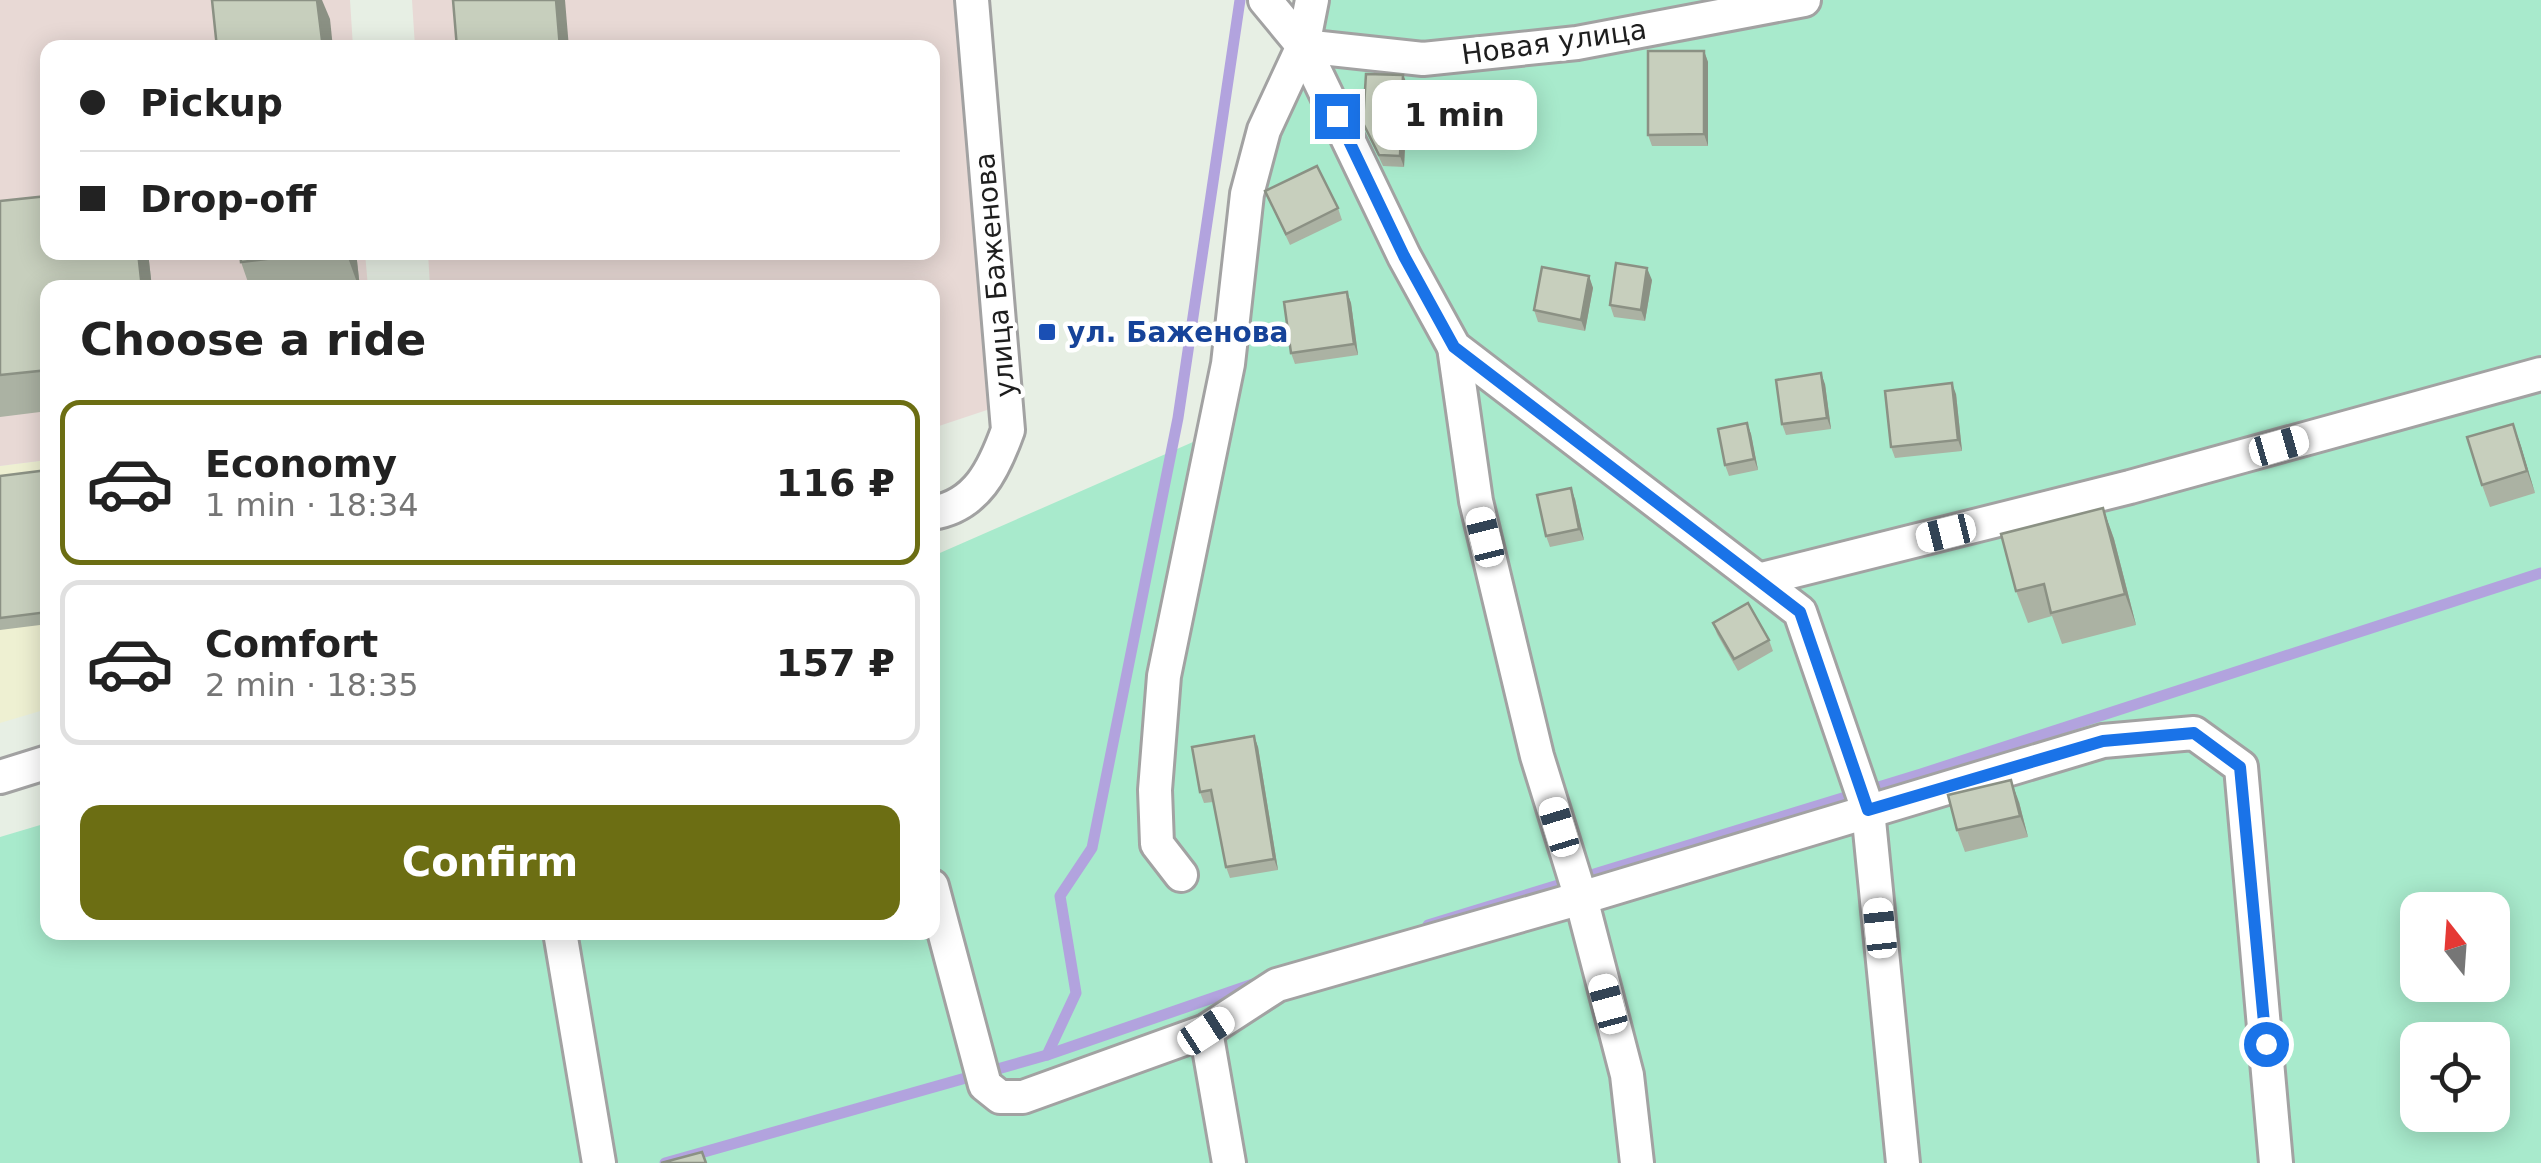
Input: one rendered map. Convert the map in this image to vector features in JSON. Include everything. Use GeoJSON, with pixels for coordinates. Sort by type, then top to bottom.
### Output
{"type":"FeatureCollection","features":[{"type":"Feature","properties":{"kind":"street","name":"улица Баженова"},"geometry":{"type":"LineString","coordinates":[[940,510],[968,501],[995,466],[1008,430],[972,0]]}},
{"type":"Feature","properties":{"kind":"street"},"geometry":{"type":"LineString","coordinates":[[1265,0],[1303,46],[1404,256],[1454,347],[1476,501],[1538,756],[1627,1075],[1637,1163]]}},
{"type":"Feature","properties":{"kind":"street"},"geometry":{"type":"LineString","coordinates":[[1180,875],[1157,844],[1154,790],[1164,676],[1228,364],[1247,194],[1264,130],[1303,46],[1312,0]]}},
{"type":"Feature","properties":{"kind":"street","name":"Новая улица"},"geometry":{"type":"LineString","coordinates":[[1303,46],[1422,59],[1577,43],[1804,0]]}},
{"type":"Feature","properties":{"kind":"street"},"geometry":{"type":"LineString","coordinates":[[1454,347],[1762,579],[1800,612],[1868,810],[1903,1163]]}},
{"type":"Feature","properties":{"kind":"street"},"geometry":{"type":"LineString","coordinates":[[1762,579],[2130,487],[2541,374]]}},
{"type":"Feature","properties":{"kind":"street"},"geometry":{"type":"LineString","coordinates":[[940,916],[985,1085],[1000,1097],[1024,1096],[1206,1031],[1277,985],[2103,741],[2194,733],[2240,767],[2276,1163]]}},
{"type":"Feature","properties":{"kind":"street"},"geometry":{"type":"LineString","coordinates":[[0,777],[40,764]]}},
{"type":"Feature","properties":{"kind":"street"},"geometry":{"type":"LineString","coordinates":[[561,940],[599,1163]]}},
{"type":"Feature","properties":{"kind":"street"},"geometry":{"type":"LineString","coordinates":[[1206,1031],[1229,1163]]}},
{"type":"Feature","properties":{"kind":"shaded area"},"geometry":{"type":"Polygon","coordinates":[[[0,0],[350,0],[353,40],[40,40],[40,260],[366,260],[367,280],[40,280],[40,461],[0,466],[0,0]]]}},
{"type":"Feature","properties":{"kind":"shaded area"},"geometry":{"type":"Polygon","coordinates":[[[412,0],[955,0],[990,409],[940,426],[940,280],[430,280],[428,260],[940,260],[940,40],[415,40],[412,0]]]}},
{"type":"Feature","properties":{"kind":"shaded area"},"geometry":{"type":"Polygon","coordinates":[[[40,461],[40,711],[0,723],[0,466],[40,461]]]}},
{"type":"Feature","properties":{"kind":"green space"},"geometry":{"type":"Polygon","coordinates":[[[1317,0],[2541,0],[2541,1163],[0,1163],[0,837],[40,825],[40,940],[940,940],[940,553],[1193,442],[1317,0]]]}},
{"type":"Feature","properties":{"kind":"building"},"geometry":{"type":"Polygon","coordinates":[[[212,0],[317,0],[322,40],[216,40],[212,0]]]}},
{"type":"Feature","properties":{"kind":"building"},"geometry":{"type":"Polygon","coordinates":[[[453,0],[556,0],[559,40],[456,40],[453,0]]]}},
{"type":"Feature","properties":{"kind":"building"},"geometry":{"type":"Polygon","coordinates":[[[1648,51],[1704,51],[1704,134],[1648,135],[1648,51]]]}},
{"type":"Feature","properties":{"kind":"building"},"geometry":{"type":"Polygon","coordinates":[[[1366,74],[1403,75],[1400,156],[1379,155],[1363,123],[1366,74]]]}},
{"type":"Feature","properties":{"kind":"building"},"geometry":{"type":"Polygon","coordinates":[[[1317,166],[1338,208],[1286,234],[1265,191],[1317,166]]]}},
{"type":"Feature","properties":{"kind":"building"},"geometry":{"type":"Polygon","coordinates":[[[40,197],[40,260],[139,260],[141,280],[40,280],[40,371],[0,375],[0,201],[40,197]]]}},
{"type":"Feature","properties":{"kind":"building"},"geometry":{"type":"Polygon","coordinates":[[[1616,263],[1647,268],[1641,310],[1610,305],[1616,263]]]}},
{"type":"Feature","properties":{"kind":"building"},"geometry":{"type":"Polygon","coordinates":[[[1542,267],[1589,276],[1581,320],[1534,310],[1542,267]]]}},
{"type":"Feature","properties":{"kind":"building"},"geometry":{"type":"Polygon","coordinates":[[[1347,292],[1354,344],[1291,353],[1284,302],[1347,292]]]}},
{"type":"Feature","properties":{"kind":"building"},"geometry":{"type":"Polygon","coordinates":[[[1821,373],[1827,418],[1782,424],[1776,380],[1821,373]]]}},
{"type":"Feature","properties":{"kind":"building"},"geometry":{"type":"Polygon","coordinates":[[[1952,383],[1958,440],[1891,447],[1885,391],[1952,383]]]}},
{"type":"Feature","properties":{"kind":"building"},"geometry":{"type":"Polygon","coordinates":[[[1747,423],[1754,459],[1725,465],[1718,429],[1747,423]]]}},
{"type":"Feature","properties":{"kind":"building"},"geometry":{"type":"Polygon","coordinates":[[[2513,424],[2527,471],[2482,485],[2467,437],[2513,424]]]}},
{"type":"Feature","properties":{"kind":"building"},"geometry":{"type":"Polygon","coordinates":[[[40,471],[40,613],[0,618],[0,476],[40,471]]]}},
{"type":"Feature","properties":{"kind":"building"},"geometry":{"type":"Polygon","coordinates":[[[1571,488],[1579,529],[1546,536],[1537,495],[1571,488]]]}},
{"type":"Feature","properties":{"kind":"building"},"geometry":{"type":"Polygon","coordinates":[[[2103,508],[2125,594],[2051,613],[2044,584],[2016,591],[2001,534],[2103,508]]]}},
{"type":"Feature","properties":{"kind":"building"},"geometry":{"type":"Polygon","coordinates":[[[1748,603],[1769,640],[1734,659],[1713,623],[1748,603]]]}},
{"type":"Feature","properties":{"kind":"building"},"geometry":{"type":"Polygon","coordinates":[[[1254,736],[1274,859],[1226,867],[1211,790],[1200,792],[1192,747],[1254,736]]]}},
{"type":"Feature","properties":{"kind":"building"},"geometry":{"type":"Polygon","coordinates":[[[2011,780],[2020,816],[1957,830],[1948,795],[2011,780]]]}},
{"type":"Feature","properties":{"kind":"building"},"geometry":{"type":"Polygon","coordinates":[[[702,1152],[706,1163],[661,1163],[702,1152]]]}},
{"type":"Feature","properties":{"kind":"waterway"},"geometry":{"type":"LineString","coordinates":[[1047,1055],[1076,993],[1060,896],[1092,848],[1178,418],[1240,0]]}},
{"type":"Feature","properties":{"kind":"waterway"},"geometry":{"type":"LineString","coordinates":[[1428,925],[1921,774],[2541,573]]}},
{"type":"Feature","properties":{"kind":"waterway"},"geometry":{"type":"LineString","coordinates":[[665,1163],[1047,1055],[1259,982]]}},
{"type":"Feature","properties":{"kind":"place","name":"ул. Баженова"},"geometry":{"type":"Point","coordinates":[1047,332]}},
{"type":"Feature","properties":{"kind":"route"},"geometry":{"type":"LineString","coordinates":[[1337,116],[1404,256],[1454,347],[1762,579],[1800,612],[1868,810],[2103,741],[2194,733],[2240,767],[2266,1044]]}}]}
